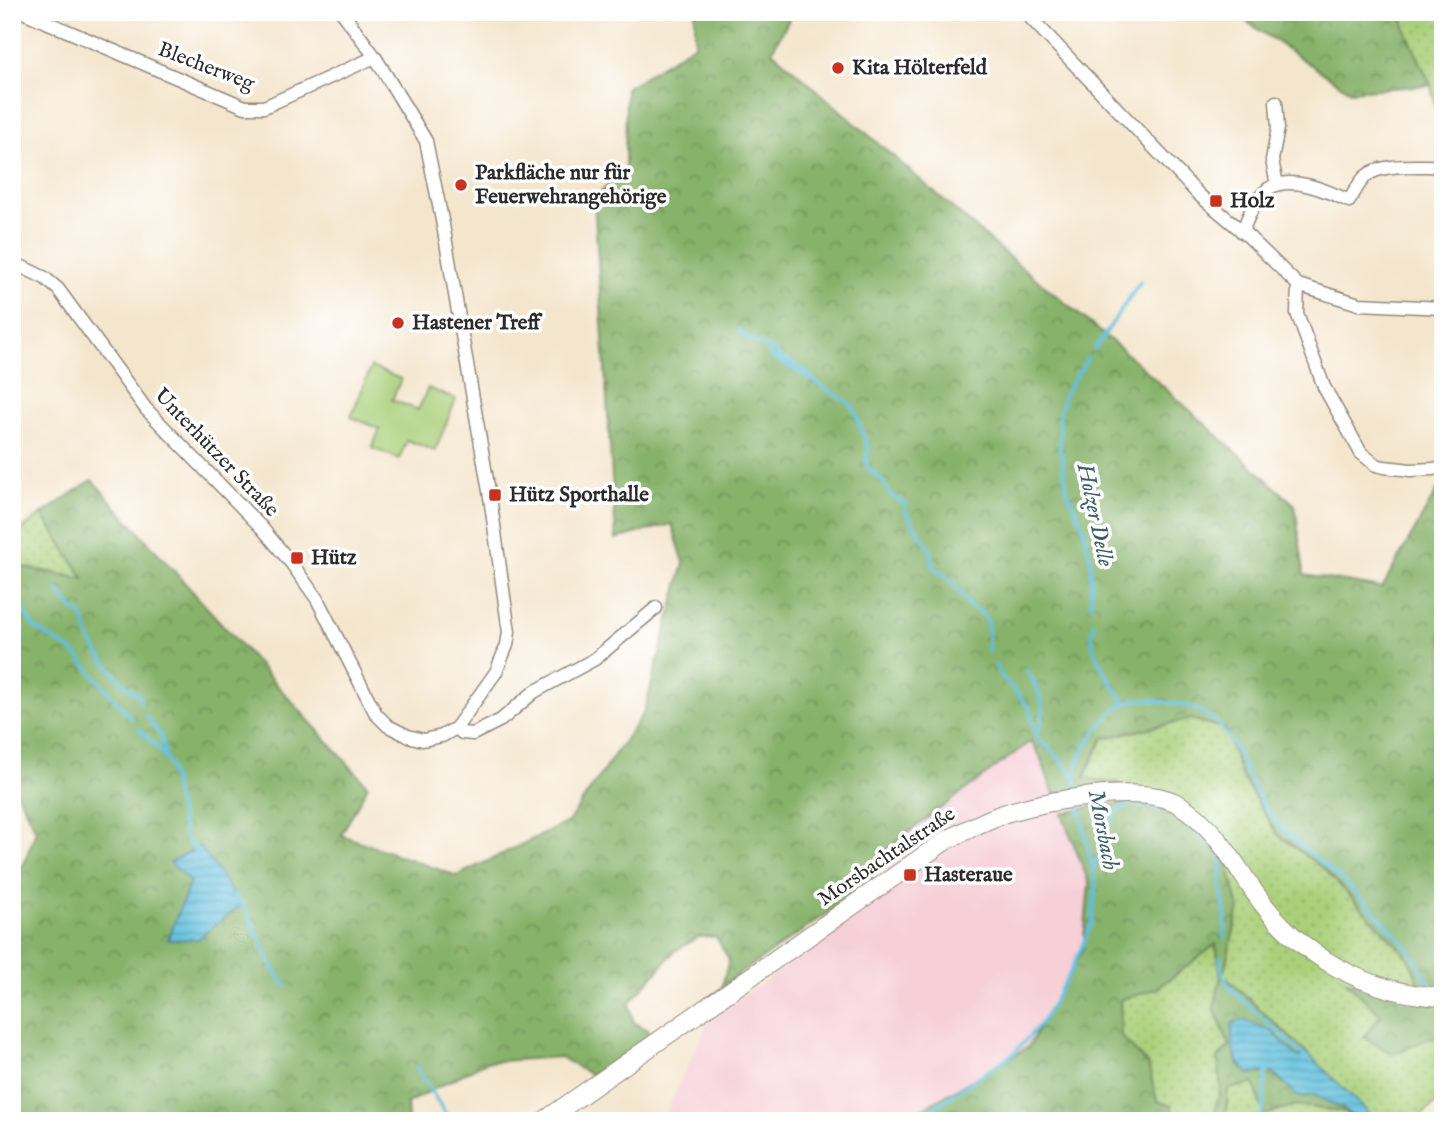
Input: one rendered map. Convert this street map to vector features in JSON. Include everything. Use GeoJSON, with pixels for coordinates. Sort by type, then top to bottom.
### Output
{"type":"FeatureCollection","features":[{"type":"Feature","properties":{"kind":"main road","name":"Morsbachtalstraße"},"geometry":{"type":"LineString","coordinates":[[544,1121],[945,841],[1003,814],[1079,798],[1142,794],[1163,797],[1179,804],[1199,819],[1228,849],[1260,899],[1298,942],[1349,975],[1385,988],[1436,997]]}},
{"type":"Feature","properties":{"kind":"street","name":"Blecherweg"},"geometry":{"type":"LineString","coordinates":[[23,12],[245,107],[264,107],[375,57]]}},
{"type":"Feature","properties":{"kind":"street"},"geometry":{"type":"LineString","coordinates":[[342,12],[375,57],[426,141],[441,213],[509,619],[507,645],[499,665],[456,728],[467,735],[480,732],[501,720],[534,692],[595,659],[656,608]]}},
{"type":"Feature","properties":{"kind":"street"},"geometry":{"type":"LineString","coordinates":[[1025,12],[1199,195],[1298,285],[1359,304],[1443,308]]}},
{"type":"Feature","properties":{"kind":"street"},"geometry":{"type":"LineString","coordinates":[[1276,103],[1278,128],[1272,160],[1277,185]]}},
{"type":"Feature","properties":{"kind":"street"},"geometry":{"type":"LineString","coordinates":[[1242,232],[1259,198],[1270,187],[1309,186],[1331,192],[1349,201],[1367,175],[1376,171],[1443,166]]}},
{"type":"Feature","properties":{"kind":"street","name":"Unterhützer Straße"},"geometry":{"type":"LineString","coordinates":[[12,262],[45,278],[58,289],[145,409],[262,528],[292,564],[317,599],[381,720],[416,739],[442,736],[456,728]]}},
{"type":"Feature","properties":{"kind":"street"},"geometry":{"type":"LineString","coordinates":[[1298,285],[1297,313],[1324,387],[1361,453],[1376,465],[1384,467],[1434,469]]}},
{"type":"Feature","properties":{"kind":"shaded area"},"geometry":{"type":"Polygon","coordinates":[[[1031,740],[1040,756],[1089,883],[1083,949],[1028,1047],[902,1121],[662,1121],[709,1019],[883,899],[889,852],[901,838],[1031,740]]]}},
{"type":"Feature","properties":{"kind":"green space"},"geometry":{"type":"Polygon","coordinates":[[[695,12],[793,12],[772,51],[1002,251],[1126,353],[1295,505],[1304,575],[1382,588],[1443,480],[1443,1047],[1433,1037],[1393,1054],[1364,1037],[1381,1015],[1346,981],[1426,999],[1408,957],[1324,869],[1277,834],[1241,775],[1225,729],[1191,719],[1103,738],[1084,778],[1121,784],[1100,789],[1054,795],[1040,756],[1031,741],[901,838],[875,863],[872,883],[722,986],[729,960],[716,937],[699,937],[675,951],[629,1003],[634,1023],[647,1029],[653,1037],[591,1075],[560,1057],[486,1062],[407,1103],[408,1121],[12,1121],[12,868],[24,864],[36,830],[12,784],[12,565],[84,579],[42,514],[92,480],[368,786],[341,835],[457,876],[568,822],[644,712],[684,563],[672,524],[616,539],[594,199],[625,168],[626,88],[695,44],[695,12]]]}},
{"type":"Feature","properties":{"kind":"green space"},"geometry":{"type":"Polygon","coordinates":[[[1232,12],[1400,12],[1431,85],[1350,91],[1232,12]]]}},
{"type":"Feature","properties":{"kind":"green space"},"geometry":{"type":"Polygon","coordinates":[[[1400,12],[1443,12],[1443,148],[1431,85],[1400,12]]]}},
{"type":"Feature","properties":{"kind":"green space"},"geometry":{"type":"Polygon","coordinates":[[[371,367],[401,379],[392,400],[418,410],[428,388],[456,399],[435,451],[407,440],[399,459],[372,448],[380,429],[351,417],[371,367]]]}},
{"type":"Feature","properties":{"kind":"green space"},"geometry":{"type":"Polygon","coordinates":[[[42,514],[85,579],[12,565],[12,538],[42,514]]]}},
{"type":"Feature","properties":{"kind":"green space"},"geometry":{"type":"Polygon","coordinates":[[[1191,719],[1225,729],[1241,775],[1277,834],[1324,869],[1408,956],[1426,1000],[1381,1015],[1365,1036],[1433,1037],[1443,1047],[1443,1097],[1415,1121],[1377,1121],[1223,975],[1239,909],[1126,802],[1120,784],[1084,778],[1103,738],[1191,719]]]}},
{"type":"Feature","properties":{"kind":"green space"},"geometry":{"type":"Polygon","coordinates":[[[1126,802],[1161,805],[1194,823],[1228,864],[1239,909],[1223,975],[1305,1051],[1300,1057],[1297,1056],[1261,1027],[1234,1022],[1232,1030],[1237,1062],[1252,1073],[1269,1072],[1302,1098],[1313,1095],[1324,1098],[1337,1105],[1358,1121],[1351,1121],[1346,1112],[1296,1105],[1264,1115],[1254,1083],[1228,1089],[1225,1121],[1213,1121],[1221,1087],[1218,1058],[1230,1046],[1214,1008],[1221,977],[1216,944],[1158,988],[1120,1000],[1121,1036],[1148,1065],[1157,1101],[1172,1106],[1173,1121],[902,1121],[1028,1047],[1083,949],[1089,883],[1062,814],[1091,806],[1126,802]]]}},
{"type":"Feature","properties":{"kind":"green space"},"geometry":{"type":"Polygon","coordinates":[[[1216,944],[1221,977],[1214,1008],[1230,1046],[1218,1058],[1221,1087],[1213,1121],[1173,1121],[1172,1106],[1157,1101],[1148,1065],[1121,1036],[1120,999],[1158,988],[1216,944]]]}},
{"type":"Feature","properties":{"kind":"green space"},"geometry":{"type":"Polygon","coordinates":[[[1255,1083],[1264,1115],[1296,1105],[1346,1112],[1351,1121],[1225,1121],[1228,1089],[1255,1083]]]}},
{"type":"Feature","properties":{"kind":"water"},"geometry":{"type":"Polygon","coordinates":[[[200,846],[241,905],[198,939],[168,940],[190,882],[170,862],[200,846]]]}},
{"type":"Feature","properties":{"kind":"water"},"geometry":{"type":"Polygon","coordinates":[[[1244,1020],[1272,1031],[1297,1056],[1300,1057],[1305,1051],[1377,1121],[1358,1121],[1342,1108],[1314,1095],[1298,1097],[1276,1075],[1269,1072],[1249,1074],[1236,1058],[1232,1038],[1232,1024],[1244,1020]]]}},
{"type":"Feature","properties":{"kind":"waterway","name":"Holzer Delle"},"geometry":{"type":"LineString","coordinates":[[1095,349],[1140,282]]}},
{"type":"Feature","properties":{"kind":"waterway"},"geometry":{"type":"LineString","coordinates":[[739,330],[747,338],[775,351],[779,358],[807,373],[854,409],[868,449],[866,460],[869,470],[882,480],[890,494],[906,505],[905,511],[930,549],[933,567],[953,582],[970,607],[981,612],[986,618],[988,652]]}},
{"type":"Feature","properties":{"kind":"waterway"},"geometry":{"type":"LineString","coordinates":[[770,350],[769,355],[814,381]]}},
{"type":"Feature","properties":{"kind":"waterway","name":"Holzer Delle"},"geometry":{"type":"LineString","coordinates":[[1088,358],[1064,395],[1060,412],[1060,446],[1067,490],[1085,532],[1091,565],[1091,605]]}},
{"type":"Feature","properties":{"kind":"waterway"},"geometry":{"type":"LineString","coordinates":[[58,591],[75,611],[81,614],[94,647],[120,679],[139,694],[140,703]]}},
{"type":"Feature","properties":{"kind":"waterway"},"geometry":{"type":"LineString","coordinates":[[12,600],[20,605],[35,628],[74,652],[131,718]]}},
{"type":"Feature","properties":{"kind":"waterway","name":"Holzer Delle"},"geometry":{"type":"LineString","coordinates":[[1094,623],[1093,644],[1100,665],[1125,703]]}},
{"type":"Feature","properties":{"kind":"waterway"},"geometry":{"type":"LineString","coordinates":[[995,665],[1028,706],[1038,740],[1052,750],[1074,776]]}},
{"type":"Feature","properties":{"kind":"waterway"},"geometry":{"type":"LineString","coordinates":[[1027,670],[1041,699],[1043,715],[1038,731],[1035,731]]}},
{"type":"Feature","properties":{"kind":"waterway","name":"Morsbach"},"geometry":{"type":"LineString","coordinates":[[1077,791],[1076,770],[1082,752],[1107,717],[1119,707],[1130,701],[1144,700],[1174,703],[1198,710],[1221,728],[1238,754],[1258,797],[1274,819],[1391,929],[1414,956],[1433,991]]}},
{"type":"Feature","properties":{"kind":"waterway"},"geometry":{"type":"LineString","coordinates":[[146,716],[161,736],[166,757]]}},
{"type":"Feature","properties":{"kind":"waterway"},"geometry":{"type":"LineString","coordinates":[[139,729],[159,749],[169,764],[185,838],[197,852]]}},
{"type":"Feature","properties":{"kind":"waterway","name":"Morsbach"},"geometry":{"type":"LineString","coordinates":[[914,1121],[1014,1053],[1042,1022],[1071,971],[1092,923],[1096,885],[1078,802]]}},
{"type":"Feature","properties":{"kind":"waterway"},"geometry":{"type":"LineString","coordinates":[[1094,868],[1105,843],[1111,819],[1116,812],[1130,804],[1165,809],[1186,821],[1209,842]]}},
{"type":"Feature","properties":{"kind":"waterway"},"geometry":{"type":"LineString","coordinates":[[1220,856],[1224,938]]}},
{"type":"Feature","properties":{"kind":"waterway"},"geometry":{"type":"LineString","coordinates":[[234,895],[249,917],[278,976],[286,986]]}},
{"type":"Feature","properties":{"kind":"waterway"},"geometry":{"type":"LineString","coordinates":[[1220,957],[1223,975],[1232,990],[1305,1056]]}},
{"type":"Feature","properties":{"kind":"waterway"},"geometry":{"type":"LineString","coordinates":[[416,1067],[450,1121]]}},
{"type":"Feature","properties":{"kind":"waterway"},"geometry":{"type":"LineString","coordinates":[[1259,1121],[1264,1105],[1266,1072],[1270,1071]]}},
{"type":"Feature","properties":{"kind":"place","name":"Kita Hölterfeld"},"geometry":{"type":"Point","coordinates":[838,68]}},
{"type":"Feature","properties":{"kind":"place","name":"Parkfläche nur für Feuerwehrangehörige"},"geometry":{"type":"Point","coordinates":[461,185]}},
{"type":"Feature","properties":{"kind":"place","name":"Holz"},"geometry":{"type":"Point","coordinates":[1216,201]}},
{"type":"Feature","properties":{"kind":"place","name":"Hastener Treff"},"geometry":{"type":"Point","coordinates":[398,323]}},
{"type":"Feature","properties":{"kind":"place","name":"Hütz Sporthalle"},"geometry":{"type":"Point","coordinates":[495,495]}},
{"type":"Feature","properties":{"kind":"place","name":"Hütz"},"geometry":{"type":"Point","coordinates":[297,558]}},
{"type":"Feature","properties":{"kind":"place","name":"Hasteraue"},"geometry":{"type":"Point","coordinates":[910,875]}}]}
